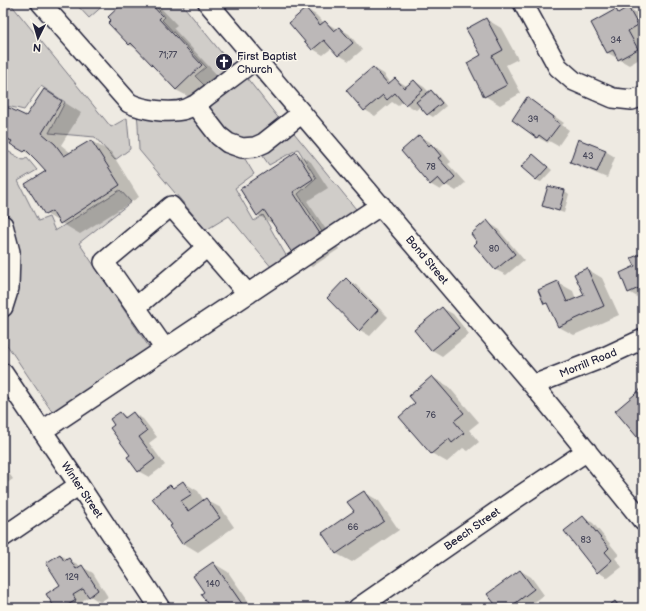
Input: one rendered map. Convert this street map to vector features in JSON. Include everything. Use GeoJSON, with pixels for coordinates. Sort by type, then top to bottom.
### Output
{"type":"FeatureCollection","features":[{"type":"Feature","properties":{"kind":"street"},"geometry":{"type":"LineString","coordinates":[[41,3],[129,103],[138,107],[169,111],[185,109],[195,105],[256,59]]}},
{"type":"Feature","properties":{"kind":"street","name":"Bond Street"},"geometry":{"type":"LineString","coordinates":[[208,3],[533,385],[643,521]]}},
{"type":"Feature","properties":{"kind":"street"},"geometry":{"type":"LineString","coordinates":[[523,3],[558,67],[574,81],[613,98],[632,100],[643,96]]}},
{"type":"Feature","properties":{"kind":"street"},"geometry":{"type":"LineString","coordinates":[[195,105],[219,136],[228,143],[242,148],[255,147],[264,143],[302,113]]}},
{"type":"Feature","properties":{"kind":"street"},"geometry":{"type":"LineString","coordinates":[[42,431],[381,205]]}},
{"type":"Feature","properties":{"kind":"street"},"geometry":{"type":"LineString","coordinates":[[165,349],[104,262],[170,206],[248,294]]}},
{"type":"Feature","properties":{"kind":"street"},"geometry":{"type":"LineString","coordinates":[[3,225],[10,252],[9,288],[3,307]]}},
{"type":"Feature","properties":{"kind":"street"},"geometry":{"type":"LineString","coordinates":[[136,307],[207,247]]}},
{"type":"Feature","properties":{"kind":"street","name":"Morrill Road"},"geometry":{"type":"LineString","coordinates":[[533,385],[600,359],[643,339]]}},
{"type":"Feature","properties":{"kind":"street","name":"Winter Street"},"geometry":{"type":"LineString","coordinates":[[3,374],[79,485],[160,608]]}},
{"type":"Feature","properties":{"kind":"street","name":"Beech Street"},"geometry":{"type":"LineString","coordinates":[[358,608],[587,451]]}},
{"type":"Feature","properties":{"kind":"street"},"geometry":{"type":"LineString","coordinates":[[3,537],[79,485]]}},
{"type":"Feature","properties":{"kind":"shaded area"},"geometry":{"type":"Polygon","coordinates":[[[10,3],[111,127],[127,118],[130,149],[115,160],[95,137],[49,133],[65,102],[41,86],[24,110],[3,105],[3,6],[10,3]]]}},
{"type":"Feature","properties":{"kind":"shaded area"},"geometry":{"type":"Polygon","coordinates":[[[75,3],[106,3],[89,18],[75,3]]]}},
{"type":"Feature","properties":{"kind":"shaded area"},"geometry":{"type":"Polygon","coordinates":[[[153,3],[181,3],[233,67],[207,88],[195,76],[206,67],[162,20],[165,17],[153,3]]]}},
{"type":"Feature","properties":{"kind":"shaded area"},"geometry":{"type":"Polygon","coordinates":[[[246,77],[280,120],[257,137],[247,140],[232,138],[211,115],[210,108],[214,102],[246,77]]]}},
{"type":"Feature","properties":{"kind":"shaded area"},"geometry":{"type":"Polygon","coordinates":[[[137,113],[192,116],[213,141],[227,154],[245,159],[254,174],[235,188],[254,221],[263,215],[288,259],[273,269],[229,216],[206,230],[139,150],[137,113]]]}},
{"type":"Feature","properties":{"kind":"shaded area"},"geometry":{"type":"Polygon","coordinates":[[[290,128],[360,214],[326,238],[298,194],[316,178],[298,149],[269,165],[260,152],[290,128]]]}},
{"type":"Feature","properties":{"kind":"shaded area"},"geometry":{"type":"Polygon","coordinates":[[[3,144],[5,145],[4,149],[23,160],[27,158],[37,170],[18,181],[38,221],[49,217],[55,231],[120,190],[131,202],[79,243],[153,353],[55,416],[3,339],[3,144]]]}},
{"type":"Feature","properties":{"kind":"building"},"geometry":{"type":"Polygon","coordinates":[[[123,3],[150,3],[162,16],[159,19],[202,65],[176,90],[131,43],[129,45],[108,23],[111,20],[108,17],[123,3]]]}},
{"type":"Feature","properties":{"kind":"building"},"geometry":{"type":"Polygon","coordinates":[[[628,7],[638,25],[628,31],[638,49],[618,60],[613,50],[607,53],[591,23],[616,9],[618,13],[628,7]]]}},
{"type":"Feature","properties":{"kind":"building"},"geometry":{"type":"Polygon","coordinates":[[[306,8],[320,25],[325,21],[334,31],[339,27],[353,43],[338,56],[324,40],[312,50],[289,23],[306,8]]]}},
{"type":"Feature","properties":{"kind":"building"},"geometry":{"type":"Polygon","coordinates":[[[486,18],[503,50],[492,56],[507,85],[484,97],[467,63],[481,55],[466,29],[486,18]]]}},
{"type":"Feature","properties":{"kind":"building"},"geometry":{"type":"Polygon","coordinates":[[[373,67],[388,84],[395,78],[404,88],[414,80],[423,90],[405,105],[395,93],[387,100],[383,95],[364,111],[346,90],[373,67]]]}},
{"type":"Feature","properties":{"kind":"building"},"geometry":{"type":"Polygon","coordinates":[[[44,89],[62,101],[42,133],[55,144],[64,156],[91,140],[120,185],[60,224],[52,211],[45,215],[25,184],[46,171],[26,150],[24,152],[10,144],[12,141],[3,137],[3,107],[9,108],[26,116],[44,89]]]}},
{"type":"Feature","properties":{"kind":"building"},"geometry":{"type":"Polygon","coordinates":[[[431,90],[442,103],[427,115],[416,102],[431,90]]]}},
{"type":"Feature","properties":{"kind":"building"},"geometry":{"type":"Polygon","coordinates":[[[527,97],[554,117],[553,119],[560,124],[547,141],[539,135],[537,138],[512,120],[527,97]]]}},
{"type":"Feature","properties":{"kind":"building"},"geometry":{"type":"Polygon","coordinates":[[[419,135],[429,146],[431,144],[441,156],[438,158],[455,177],[445,186],[438,178],[430,185],[401,151],[419,135]]]}},
{"type":"Feature","properties":{"kind":"building"},"geometry":{"type":"Polygon","coordinates":[[[578,139],[606,150],[597,172],[570,162],[578,139]]]}},
{"type":"Feature","properties":{"kind":"building"},"geometry":{"type":"Polygon","coordinates":[[[296,152],[313,179],[293,192],[324,240],[296,259],[264,210],[257,216],[240,189],[296,152]]]}},
{"type":"Feature","properties":{"kind":"building"},"geometry":{"type":"Polygon","coordinates":[[[533,154],[548,167],[536,180],[521,167],[533,154]]]}},
{"type":"Feature","properties":{"kind":"building"},"geometry":{"type":"Polygon","coordinates":[[[548,186],[565,190],[559,211],[542,206],[548,186]]]}},
{"type":"Feature","properties":{"kind":"building"},"geometry":{"type":"Polygon","coordinates":[[[487,220],[515,254],[495,270],[474,245],[477,242],[471,234],[487,220]]]}},
{"type":"Feature","properties":{"kind":"building"},"geometry":{"type":"Polygon","coordinates":[[[643,253],[643,286],[628,293],[620,273],[635,266],[631,258],[643,253]]]}},
{"type":"Feature","properties":{"kind":"building"},"geometry":{"type":"Polygon","coordinates":[[[587,268],[604,306],[558,327],[547,303],[544,304],[538,290],[558,281],[567,302],[584,295],[574,274],[587,268]]]}},
{"type":"Feature","properties":{"kind":"building"},"geometry":{"type":"Polygon","coordinates":[[[346,278],[378,310],[359,331],[327,298],[346,278]]]}},
{"type":"Feature","properties":{"kind":"building"},"geometry":{"type":"Polygon","coordinates":[[[442,307],[459,328],[431,351],[414,330],[442,307]]]}},
{"type":"Feature","properties":{"kind":"building"},"geometry":{"type":"Polygon","coordinates":[[[432,376],[464,413],[454,421],[464,433],[452,443],[449,439],[431,454],[399,417],[415,403],[409,396],[432,376]]]}},
{"type":"Feature","properties":{"kind":"building"},"geometry":{"type":"Polygon","coordinates":[[[641,389],[643,391],[643,444],[615,411],[641,389]]]}},
{"type":"Feature","properties":{"kind":"building"},"geometry":{"type":"Polygon","coordinates":[[[120,412],[125,418],[133,412],[147,431],[139,437],[155,459],[138,472],[127,457],[130,455],[110,428],[114,425],[110,419],[120,412]]]}},
{"type":"Feature","properties":{"kind":"building"},"geometry":{"type":"Polygon","coordinates":[[[183,481],[192,494],[181,501],[188,511],[206,498],[220,518],[182,544],[170,526],[172,525],[152,498],[170,485],[173,488],[183,481]]]}},
{"type":"Feature","properties":{"kind":"building"},"geometry":{"type":"Polygon","coordinates":[[[364,491],[384,521],[336,554],[322,533],[354,511],[347,502],[364,491]]]}},
{"type":"Feature","properties":{"kind":"building"},"geometry":{"type":"Polygon","coordinates":[[[583,516],[609,548],[605,552],[612,560],[597,573],[564,531],[583,516]]]}},
{"type":"Feature","properties":{"kind":"building"},"geometry":{"type":"Polygon","coordinates":[[[60,554],[64,561],[69,558],[76,569],[82,565],[98,590],[89,597],[83,589],[73,595],[76,600],[63,608],[55,608],[46,594],[60,585],[46,563],[60,554]]]}},
{"type":"Feature","properties":{"kind":"building"},"geometry":{"type":"Polygon","coordinates":[[[213,562],[245,608],[210,608],[201,594],[204,592],[193,576],[213,562]]]}},
{"type":"Feature","properties":{"kind":"building"},"geometry":{"type":"Polygon","coordinates":[[[520,570],[534,589],[509,608],[498,608],[487,594],[520,570]]]}},
{"type":"Feature","properties":{"kind":"building"},"geometry":{"type":"Polygon","coordinates":[[[615,601],[620,608],[606,608],[615,601]]]}},
{"type":"Feature","properties":{"kind":"place","name":"First Baptist Church"},"geometry":{"type":"Point","coordinates":[224,62]}}]}
